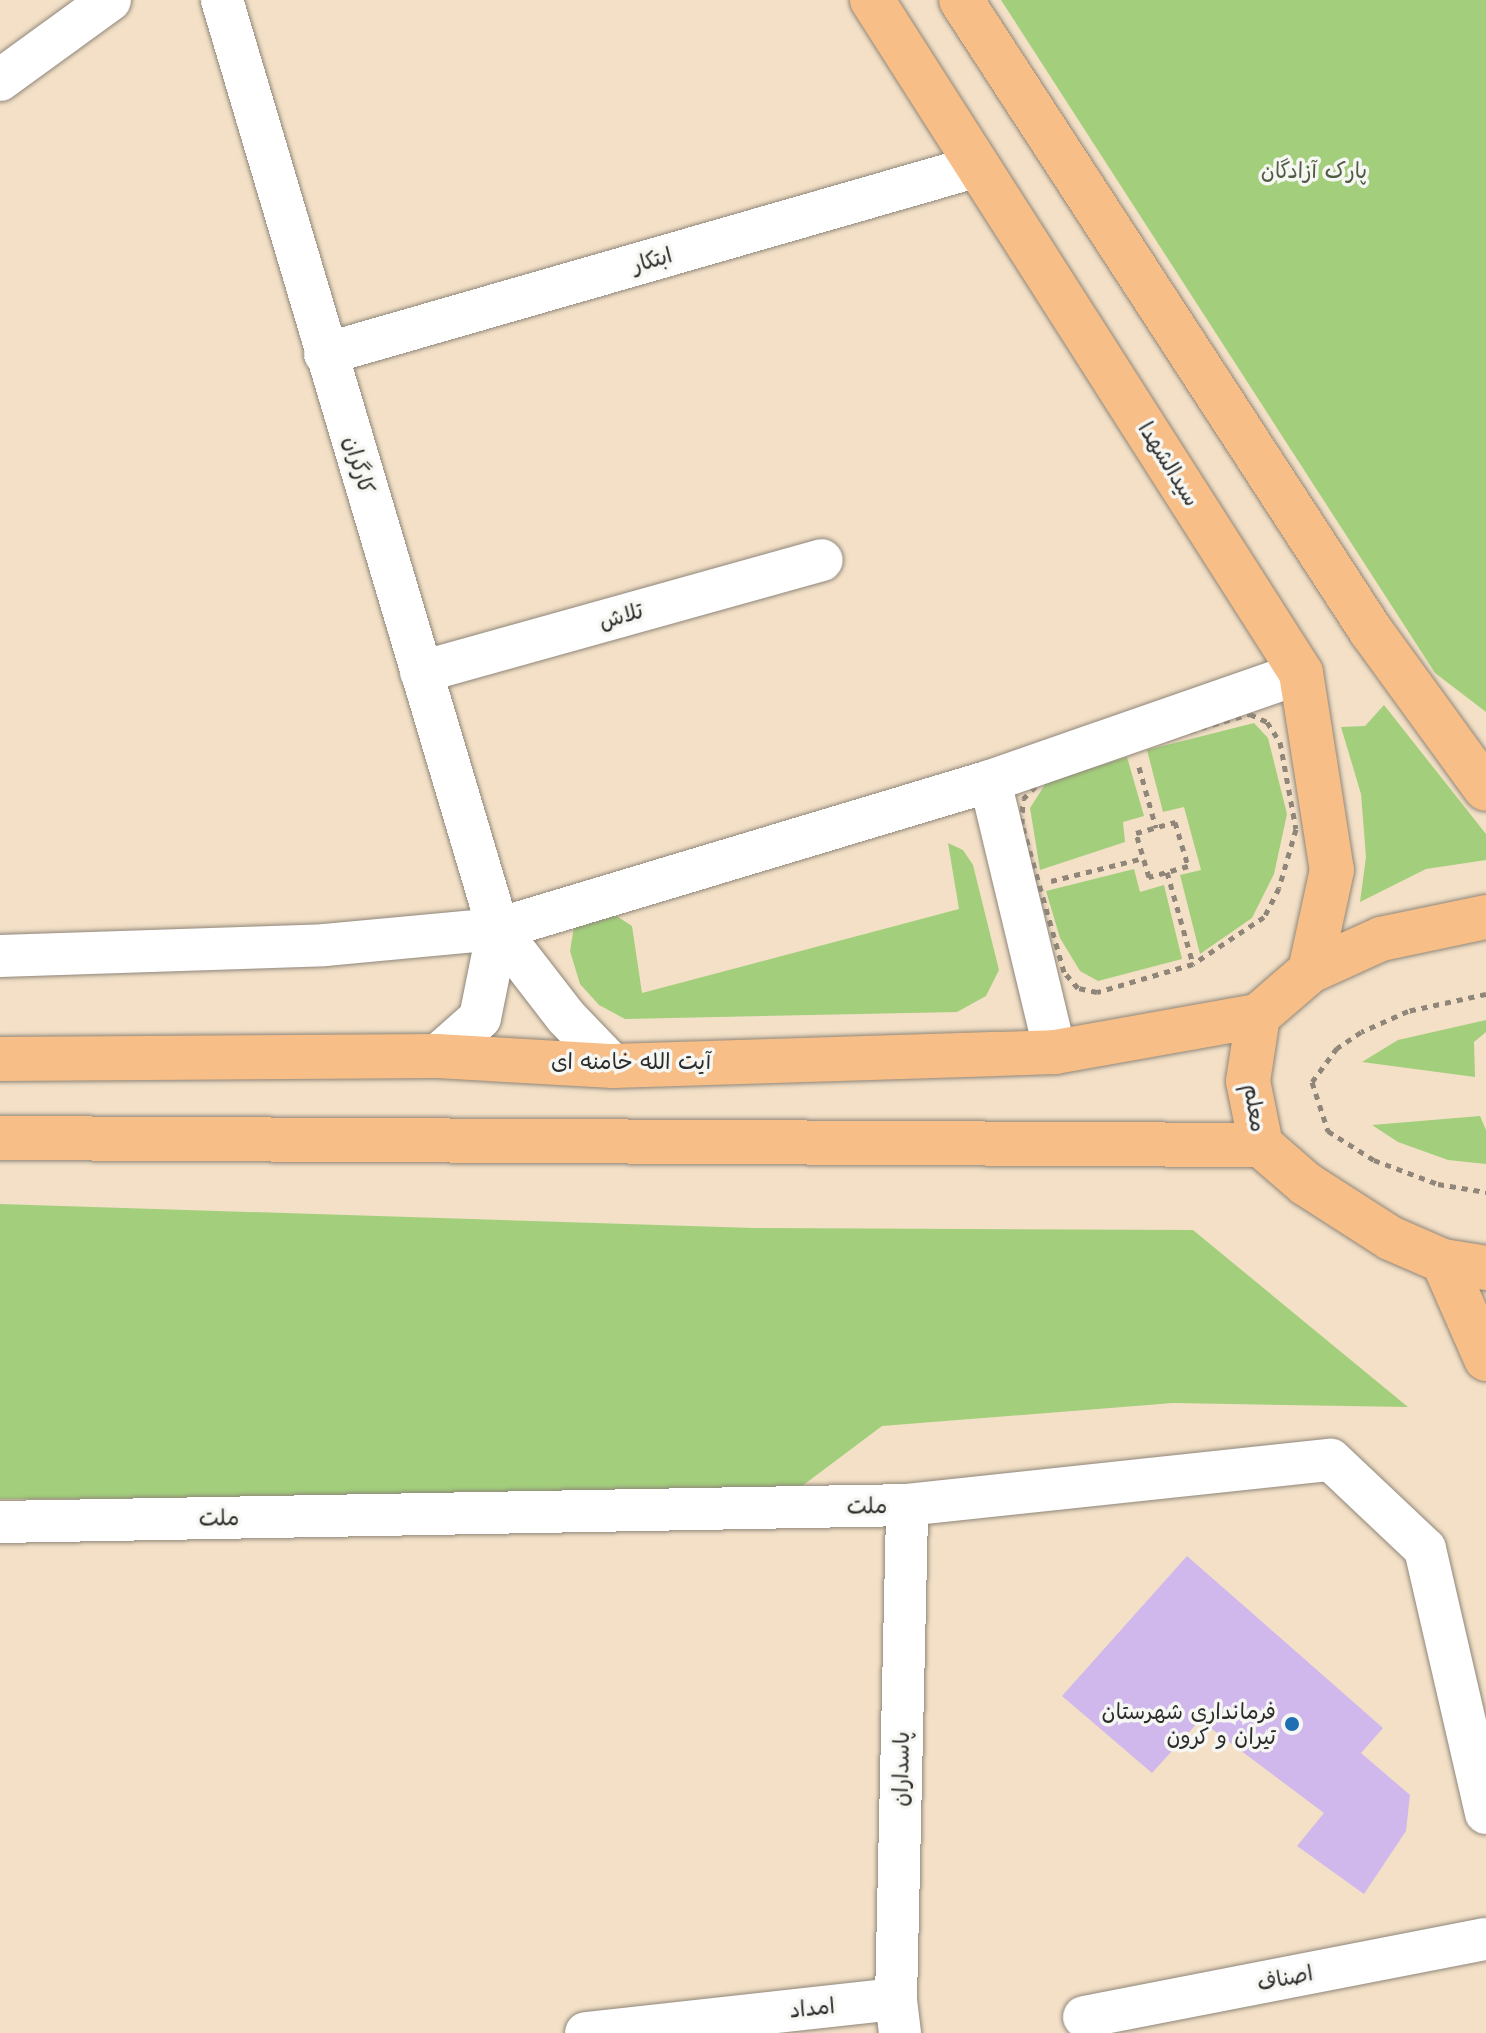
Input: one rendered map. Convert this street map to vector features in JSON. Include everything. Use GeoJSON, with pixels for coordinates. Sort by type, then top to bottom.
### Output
{"type":"FeatureCollection","features":[{"type":"Feature","properties":{"kind":"main road","name":"سیدالشهدا"},"geometry":{"type":"LineString","coordinates":[[872,0],[1301,673],[1332,870],[1310,971]]}},
{"type":"Feature","properties":{"kind":"main road"},"geometry":{"type":"LineString","coordinates":[[961,0],[1371,631],[1486,789]]}},
{"type":"Feature","properties":{"kind":"main road"},"geometry":{"type":"LineString","coordinates":[[1258,1016],[1310,971],[1381,939],[1486,917]]}},
{"type":"Feature","properties":{"kind":"main road","name":"آیت الله خامنه ای"},"geometry":{"type":"LineString","coordinates":[[0,1059],[437,1056],[613,1066],[1055,1052],[1258,1016]]}},
{"type":"Feature","properties":{"kind":"main road","name":"معلم"},"geometry":{"type":"LineString","coordinates":[[1258,1016],[1248,1081],[1261,1145],[1306,1184],[1390,1238],[1443,1261],[1486,1268]]}},
{"type":"Feature","properties":{"kind":"main road"},"geometry":{"type":"LineString","coordinates":[[0,1138],[1261,1145]]}},
{"type":"Feature","properties":{"kind":"main road"},"geometry":{"type":"LineString","coordinates":[[1443,1261],[1486,1359]]}},
{"type":"Feature","properties":{"kind":"street"},"geometry":{"type":"LineString","coordinates":[[0,80],[110,0]]}},
{"type":"Feature","properties":{"kind":"street","name":"کارگران"},"geometry":{"type":"LineString","coordinates":[[222,0],[498,929]]}},
{"type":"Feature","properties":{"kind":"street","name":"ابتکار"},"geometry":{"type":"LineString","coordinates":[[325,354],[978,166]]}},
{"type":"Feature","properties":{"kind":"street","name":"تلاش"},"geometry":{"type":"LineString","coordinates":[[421,672],[822,560]]}},
{"type":"Feature","properties":{"kind":"street"},"geometry":{"type":"LineString","coordinates":[[0,956],[325,945],[498,929],[1132,739],[1301,673]]}},
{"type":"Feature","properties":{"kind":"street"},"geometry":{"type":"LineString","coordinates":[[990,781],[1055,1052]]}},
{"type":"Feature","properties":{"kind":"street"},"geometry":{"type":"LineString","coordinates":[[437,1056],[480,1018],[498,929]]}},
{"type":"Feature","properties":{"kind":"street"},"geometry":{"type":"LineString","coordinates":[[498,929],[566,1017],[613,1066]]}},
{"type":"Feature","properties":{"kind":"street","name":"ملت"},"geometry":{"type":"LineString","coordinates":[[0,1522],[907,1505],[1331,1460],[1425,1549],[1486,1813]]}},
{"type":"Feature","properties":{"kind":"street","name":"پاسداران"},"geometry":{"type":"LineString","coordinates":[[898,2016],[907,1505]]}},
{"type":"Feature","properties":{"kind":"street","name":"اصناف"},"geometry":{"type":"LineString","coordinates":[[1084,2017],[1486,1939]]}},
{"type":"Feature","properties":{"kind":"street","name":"امداد"},"geometry":{"type":"LineString","coordinates":[[586,2033],[898,2016]]}},
{"type":"Feature","properties":{"kind":"path"},"geometry":{"type":"LineString","coordinates":[[1250,714],[1267,722],[1280,742],[1296,829],[1279,888],[1264,917],[1193,964],[1097,992],[1078,988],[1064,972],[1022,824],[1023,799],[1051,771],[1132,739],[1250,714]]}},
{"type":"Feature","properties":{"kind":"path"},"geometry":{"type":"LineString","coordinates":[[1132,739],[1156,828]]}},
{"type":"Feature","properties":{"kind":"path"},"geometry":{"type":"LineString","coordinates":[[1175,822],[1188,866],[1149,877],[1136,833],[1156,828],[1175,822]]}},
{"type":"Feature","properties":{"kind":"path"},"geometry":{"type":"LineString","coordinates":[[1041,883],[1144,858]]}},
{"type":"Feature","properties":{"kind":"path"},"geometry":{"type":"LineString","coordinates":[[1167,872],[1193,964]]}},
{"type":"Feature","properties":{"kind":"path"},"geometry":{"type":"LineString","coordinates":[[1486,994],[1408,1011],[1361,1032],[1337,1048],[1312,1082],[1328,1131],[1374,1160],[1438,1184],[1486,1192]]}},
{"type":"Feature","properties":{"kind":"green space","name":"پارک آزادگان"},"geometry":{"type":"Polygon","coordinates":[[[1001,0],[1486,0],[1486,712],[1435,673],[1001,0]]]}},
{"type":"Feature","properties":{"kind":"green space"},"geometry":{"type":"Polygon","coordinates":[[[1384,705],[1486,834],[1486,860],[1426,869],[1360,902],[1366,857],[1361,794],[1341,727],[1365,726],[1384,705]]]}},
{"type":"Feature","properties":{"kind":"green space"},"geometry":{"type":"Polygon","coordinates":[[[1254,723],[1268,738],[1287,814],[1274,874],[1252,918],[1200,954],[1180,875],[1201,870],[1184,807],[1163,812],[1147,750],[1254,723]]]}},
{"type":"Feature","properties":{"kind":"green space"},"geometry":{"type":"Polygon","coordinates":[[[1127,757],[1144,816],[1123,822],[1125,842],[1040,870],[1030,808],[1046,783],[1127,757]]]}},
{"type":"Feature","properties":{"kind":"green space"},"geometry":{"type":"Polygon","coordinates":[[[948,843],[963,850],[973,865],[999,970],[986,996],[957,1012],[625,1019],[599,1005],[580,984],[570,951],[574,927],[615,915],[632,926],[642,993],[959,909],[948,843]]]}},
{"type":"Feature","properties":{"kind":"green space"},"geometry":{"type":"Polygon","coordinates":[[[1134,869],[1140,892],[1164,885],[1182,959],[1098,981],[1080,971],[1060,938],[1046,891],[1134,869]]]}},
{"type":"Feature","properties":{"kind":"green space"},"geometry":{"type":"Polygon","coordinates":[[[1486,1020],[1486,1032],[1474,1042],[1475,1077],[1362,1062],[1398,1040],[1486,1020]]]}},
{"type":"Feature","properties":{"kind":"green space"},"geometry":{"type":"Polygon","coordinates":[[[1480,1116],[1486,1130],[1486,1164],[1448,1160],[1398,1142],[1372,1125],[1480,1116]]]}},
{"type":"Feature","properties":{"kind":"green space"},"geometry":{"type":"Polygon","coordinates":[[[0,1204],[753,1228],[1193,1230],[1408,1407],[1173,1403],[882,1426],[786,1498],[0,1499],[0,1204]]]}},
{"type":"Feature","properties":{"kind":"building","name":"فرمانداری شهرستان تیران و کرون"},"geometry":{"type":"Polygon","coordinates":[[[1187,1556],[1383,1728],[1361,1753],[1410,1795],[1406,1831],[1364,1894],[1297,1846],[1324,1813],[1200,1720],[1152,1773],[1062,1696],[1187,1556]]]}},
{"type":"Feature","properties":{"kind":"place","name":"فرمانداری شهرستان تیران و کرون"},"geometry":{"type":"Point","coordinates":[1292,1724]}}]}
